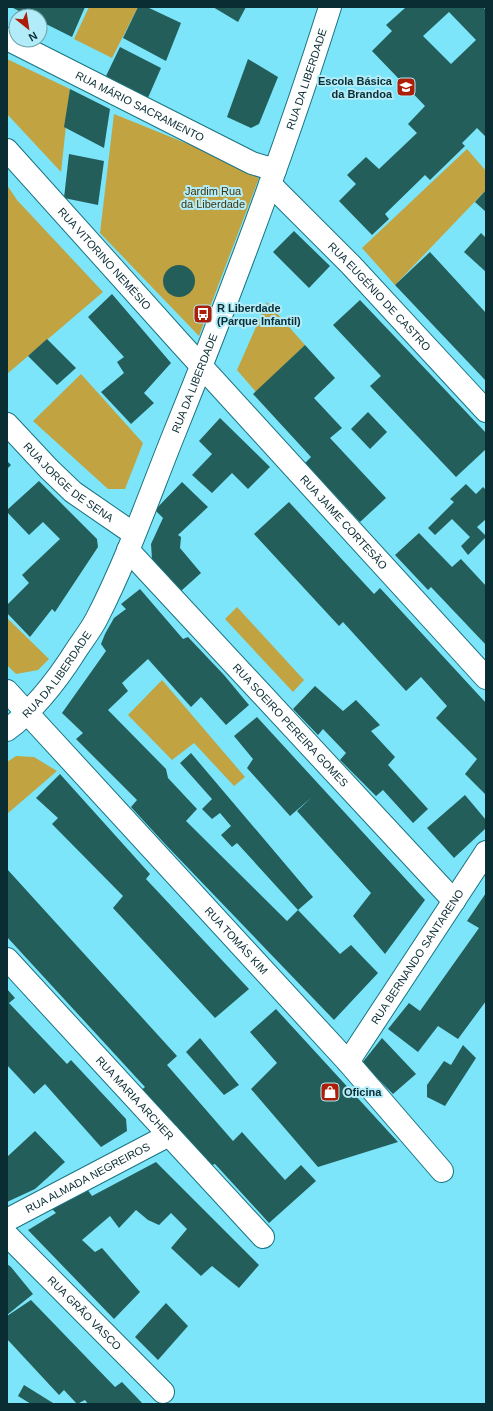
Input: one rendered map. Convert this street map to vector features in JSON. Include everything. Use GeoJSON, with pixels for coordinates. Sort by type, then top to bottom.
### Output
{"type":"FeatureCollection","features":[{"type":"Feature","properties":{"kind":"street","name":"RUA DA LIBERDADE"},"geometry":{"type":"LineString","coordinates":[[7,730],[28,714],[64,670],[96,620],[131,542],[202,366],[273,177],[330,7]]}},
{"type":"Feature","properties":{"kind":"street","name":"RUA MÁRIO SACRAMENTO"},"geometry":{"type":"LineString","coordinates":[[7,38],[252,163],[273,177]]}},
{"type":"Feature","properties":{"kind":"street","name":"RUA VITORINO NEMÉSIO"},"geometry":{"type":"LineString","coordinates":[[7,150],[202,366]]}},
{"type":"Feature","properties":{"kind":"street","name":"RUA EUGÉNIO DE CASTRO"},"geometry":{"type":"LineString","coordinates":[[273,177],[351,265],[486,411]]}},
{"type":"Feature","properties":{"kind":"street","name":"RUA JAIME CORTESÃO"},"geometry":{"type":"LineString","coordinates":[[202,366],[486,678]]}},
{"type":"Feature","properties":{"kind":"street","name":"RUA JORGE DE SENA"},"geometry":{"type":"LineString","coordinates":[[7,424],[49,469],[73,492],[131,542]]}},
{"type":"Feature","properties":{"kind":"street","name":"RUA SOEIRO PEREIRA GOMES"},"geometry":{"type":"LineString","coordinates":[[131,542],[454,901]]}},
{"type":"Feature","properties":{"kind":"street","name":"RUA TOMÁS KIM"},"geometry":{"type":"LineString","coordinates":[[7,691],[348,1062],[442,1171]]}},
{"type":"Feature","properties":{"kind":"street","name":"RUA BERNANDO SANTARENO"},"geometry":{"type":"LineString","coordinates":[[348,1062],[486,852]]}},
{"type":"Feature","properties":{"kind":"street","name":"RUA MARIA ARCHER"},"geometry":{"type":"LineString","coordinates":[[7,959],[263,1237]]}},
{"type":"Feature","properties":{"kind":"street","name":"RUA ALMADA NEGREIROS"},"geometry":{"type":"LineString","coordinates":[[7,1220],[169,1135]]}},
{"type":"Feature","properties":{"kind":"street","name":"RUA GRÃO VASCO"},"geometry":{"type":"LineString","coordinates":[[7,1235],[162,1392]]}},
{"type":"Feature","properties":{"kind":"green space"},"geometry":{"type":"Polygon","coordinates":[[[89,7],[138,7],[112,58],[74,39],[89,7]]]}},
{"type":"Feature","properties":{"kind":"green space"},"geometry":{"type":"Polygon","coordinates":[[[7,59],[70,89],[61,172],[7,114],[7,59]]]}},
{"type":"Feature","properties":{"kind":"green space","name":"Jardim Rua da Liberdade"},"geometry":{"type":"Polygon","coordinates":[[[114,114],[193,146],[259,178],[199,336],[100,233],[114,114]]]}},
{"type":"Feature","properties":{"kind":"green space"},"geometry":{"type":"Polygon","coordinates":[[[467,149],[486,171],[486,190],[395,285],[362,248],[467,149]]]}},
{"type":"Feature","properties":{"kind":"green space"},"geometry":{"type":"Polygon","coordinates":[[[7,185],[17,200],[103,292],[7,374],[7,185]]]}},
{"type":"Feature","properties":{"kind":"green space"},"geometry":{"type":"Polygon","coordinates":[[[267,302],[305,345],[256,392],[237,370],[267,302]]]}},
{"type":"Feature","properties":{"kind":"green space"},"geometry":{"type":"Polygon","coordinates":[[[81,374],[143,443],[125,489],[108,489],[33,421],[81,374]]]}},
{"type":"Feature","properties":{"kind":"green space"},"geometry":{"type":"Polygon","coordinates":[[[237,607],[304,680],[293,692],[225,619],[237,607]]]}},
{"type":"Feature","properties":{"kind":"green space"},"geometry":{"type":"Polygon","coordinates":[[[7,618],[49,659],[38,670],[16,674],[7,665],[7,618]]]}},
{"type":"Feature","properties":{"kind":"green space"},"geometry":{"type":"Polygon","coordinates":[[[162,680],[245,777],[234,786],[194,743],[172,760],[128,715],[162,680]]]}},
{"type":"Feature","properties":{"kind":"green space"},"geometry":{"type":"Polygon","coordinates":[[[16,756],[34,757],[57,771],[7,814],[7,762],[16,756]]]}},
{"type":"Feature","properties":{"kind":"building"},"geometry":{"type":"Polygon","coordinates":[[[11,7],[85,7],[72,37],[48,25],[48,8],[11,7]]]}},
{"type":"Feature","properties":{"kind":"building"},"geometry":{"type":"Polygon","coordinates":[[[138,7],[147,7],[181,23],[166,61],[123,38],[138,7]]]}},
{"type":"Feature","properties":{"kind":"building"},"geometry":{"type":"Polygon","coordinates":[[[213,7],[246,7],[238,22],[213,7]]]}},
{"type":"Feature","properties":{"kind":"building"},"geometry":{"type":"Polygon","coordinates":[[[404,7],[483,7],[486,10],[486,137],[477,128],[462,143],[465,146],[430,180],[425,175],[385,214],[389,219],[372,235],[339,201],[356,184],[347,175],[366,157],[379,169],[417,133],[408,124],[425,106],[372,51],[392,31],[386,25],[405,8],[404,7]],[[449,12],[423,36],[451,64],[476,40],[449,12]]]}},
{"type":"Feature","properties":{"kind":"building"},"geometry":{"type":"Polygon","coordinates":[[[120,47],[161,68],[147,100],[106,76],[120,47]]]}},
{"type":"Feature","properties":{"kind":"building"},"geometry":{"type":"Polygon","coordinates":[[[248,59],[278,77],[259,124],[251,128],[227,117],[248,59]]]}},
{"type":"Feature","properties":{"kind":"building"},"geometry":{"type":"Polygon","coordinates":[[[70,89],[110,109],[104,148],[64,127],[70,89]]]}},
{"type":"Feature","properties":{"kind":"building"},"geometry":{"type":"Polygon","coordinates":[[[69,154],[104,161],[98,205],[64,198],[69,154]]]}},
{"type":"Feature","properties":{"kind":"building"},"geometry":{"type":"Polygon","coordinates":[[[486,190],[486,212],[475,202],[486,190]]]}},
{"type":"Feature","properties":{"kind":"building"},"geometry":{"type":"Polygon","coordinates":[[[294,231],[330,266],[309,288],[273,252],[294,231]]]}},
{"type":"Feature","properties":{"kind":"building"},"geometry":{"type":"Polygon","coordinates":[[[481,233],[486,238],[486,272],[464,252],[481,233]]]}},
{"type":"Feature","properties":{"kind":"building"},"geometry":{"type":"Polygon","coordinates":[[[430,252],[486,313],[486,381],[395,285],[430,252]]]}},
{"type":"Feature","properties":{"kind":"building"},"geometry":{"type":"Polygon","coordinates":[[[179,265],[190,270],[195,281],[190,292],[179,297],[168,292],[163,281],[168,270],[179,265]]]}},
{"type":"Feature","properties":{"kind":"building"},"geometry":{"type":"Polygon","coordinates":[[[112,294],[171,363],[144,393],[154,403],[131,424],[101,392],[124,373],[117,362],[124,357],[88,317],[112,294]]]}},
{"type":"Feature","properties":{"kind":"building"},"geometry":{"type":"Polygon","coordinates":[[[360,300],[486,433],[486,449],[456,477],[370,386],[381,376],[333,325],[360,300]]]}},
{"type":"Feature","properties":{"kind":"building"},"geometry":{"type":"Polygon","coordinates":[[[47,339],[76,368],[57,385],[28,356],[47,339]]]}},
{"type":"Feature","properties":{"kind":"building"},"geometry":{"type":"Polygon","coordinates":[[[305,345],[335,378],[314,398],[342,428],[330,438],[386,498],[360,522],[305,463],[311,457],[253,394],[305,345]]]}},
{"type":"Feature","properties":{"kind":"building"},"geometry":{"type":"Polygon","coordinates":[[[368,412],[387,432],[370,449],[351,429],[368,412]]]}},
{"type":"Feature","properties":{"kind":"building"},"geometry":{"type":"Polygon","coordinates":[[[220,418],[270,467],[248,489],[232,473],[212,493],[192,475],[212,454],[199,441],[220,418]]]}},
{"type":"Feature","properties":{"kind":"building"},"geometry":{"type":"Polygon","coordinates":[[[7,461],[11,465],[7,469],[7,461]]]}},
{"type":"Feature","properties":{"kind":"building"},"geometry":{"type":"Polygon","coordinates":[[[39,481],[97,539],[98,547],[55,612],[52,609],[30,637],[7,613],[7,605],[29,583],[22,575],[60,539],[43,522],[29,535],[7,512],[7,510],[39,481]]]}},
{"type":"Feature","properties":{"kind":"building"},"geometry":{"type":"Polygon","coordinates":[[[182,482],[208,507],[178,535],[181,537],[180,548],[201,573],[181,591],[152,559],[151,544],[163,518],[155,510],[182,482]]]}},
{"type":"Feature","properties":{"kind":"building"},"geometry":{"type":"Polygon","coordinates":[[[466,484],[476,494],[483,487],[486,490],[486,519],[477,527],[486,537],[468,555],[461,546],[470,537],[452,519],[435,535],[428,528],[454,502],[450,499],[466,484]]]}},
{"type":"Feature","properties":{"kind":"building"},"geometry":{"type":"Polygon","coordinates":[[[289,502],[374,594],[380,588],[486,703],[486,795],[465,774],[477,759],[436,718],[447,706],[421,677],[406,691],[343,622],[339,626],[254,534],[289,502]]]}},
{"type":"Feature","properties":{"kind":"building"},"geometry":{"type":"Polygon","coordinates":[[[419,533],[452,567],[461,559],[486,586],[486,645],[431,587],[428,590],[395,555],[419,533]]]}},
{"type":"Feature","properties":{"kind":"building"},"geometry":{"type":"Polygon","coordinates":[[[140,589],[183,639],[188,637],[224,675],[249,705],[226,725],[201,697],[191,707],[148,659],[122,683],[128,691],[108,710],[166,769],[168,778],[197,809],[186,821],[287,921],[298,910],[340,954],[351,945],[378,973],[334,1020],[131,807],[137,800],[76,739],[83,733],[62,713],[106,651],[101,644],[114,618],[126,609],[121,604],[140,589]]]}},
{"type":"Feature","properties":{"kind":"building"},"geometry":{"type":"Polygon","coordinates":[[[315,686],[343,711],[356,700],[380,725],[371,731],[395,757],[388,765],[428,809],[413,823],[383,790],[376,796],[340,760],[346,753],[323,729],[318,735],[293,709],[315,686]]]}},
{"type":"Feature","properties":{"kind":"building"},"geometry":{"type":"Polygon","coordinates":[[[257,717],[425,900],[385,954],[353,916],[371,893],[297,811],[312,797],[290,816],[247,768],[253,759],[234,736],[257,717]]]}},
{"type":"Feature","properties":{"kind":"building"},"geometry":{"type":"Polygon","coordinates":[[[191,753],[313,897],[298,910],[237,843],[232,847],[221,835],[231,826],[220,813],[212,819],[202,809],[212,799],[180,763],[191,753]]]}},
{"type":"Feature","properties":{"kind":"building"},"geometry":{"type":"Polygon","coordinates":[[[60,774],[150,874],[146,879],[249,989],[215,1018],[113,908],[123,896],[52,824],[58,818],[36,798],[60,774]]]}},
{"type":"Feature","properties":{"kind":"building"},"geometry":{"type":"Polygon","coordinates":[[[465,795],[486,820],[486,828],[454,858],[427,828],[465,795]]]}},
{"type":"Feature","properties":{"kind":"building"},"geometry":{"type":"Polygon","coordinates":[[[7,869],[177,1056],[167,1065],[233,1141],[242,1132],[285,1180],[301,1165],[316,1181],[269,1223],[215,1164],[209,1166],[140,1091],[145,1087],[7,937],[7,869]]]}},
{"type":"Feature","properties":{"kind":"building"},"geometry":{"type":"Polygon","coordinates":[[[486,893],[486,1001],[458,1039],[438,1026],[418,1052],[388,1029],[409,1003],[420,1011],[479,928],[467,921],[486,893]]]}},
{"type":"Feature","properties":{"kind":"building"},"geometry":{"type":"Polygon","coordinates":[[[7,989],[15,998],[9,1003],[67,1064],[71,1060],[126,1119],[127,1131],[101,1147],[45,1084],[34,1094],[7,1065],[7,989]]]}},
{"type":"Feature","properties":{"kind":"building"},"geometry":{"type":"Polygon","coordinates":[[[276,1009],[398,1142],[318,1167],[251,1089],[277,1063],[250,1032],[276,1009]]]}},
{"type":"Feature","properties":{"kind":"building"},"geometry":{"type":"Polygon","coordinates":[[[200,1038],[239,1085],[224,1095],[186,1052],[200,1038]]]}},
{"type":"Feature","properties":{"kind":"building"},"geometry":{"type":"Polygon","coordinates":[[[382,1038],[416,1074],[393,1094],[362,1063],[382,1038]]]}},
{"type":"Feature","properties":{"kind":"building"},"geometry":{"type":"Polygon","coordinates":[[[463,1045],[476,1058],[445,1106],[427,1097],[427,1085],[444,1061],[451,1065],[463,1045]]]}},
{"type":"Feature","properties":{"kind":"building"},"geometry":{"type":"Polygon","coordinates":[[[35,1131],[65,1162],[35,1189],[7,1202],[7,1157],[35,1131]]]}},
{"type":"Feature","properties":{"kind":"building"},"geometry":{"type":"Polygon","coordinates":[[[156,1162],[259,1265],[239,1288],[212,1266],[201,1276],[171,1248],[187,1229],[171,1213],[159,1225],[148,1220],[136,1210],[119,1228],[110,1216],[82,1240],[95,1252],[102,1248],[140,1292],[114,1319],[28,1230],[56,1213],[50,1207],[87,1189],[92,1196],[156,1162]]]}},
{"type":"Feature","properties":{"kind":"building"},"geometry":{"type":"Polygon","coordinates":[[[7,1264],[33,1294],[7,1315],[7,1264]]]}},
{"type":"Feature","properties":{"kind":"building"},"geometry":{"type":"Polygon","coordinates":[[[31,1300],[115,1387],[122,1382],[143,1404],[88,1404],[85,1400],[77,1404],[64,1390],[59,1395],[7,1339],[7,1316],[31,1300]]]}},
{"type":"Feature","properties":{"kind":"building"},"geometry":{"type":"Polygon","coordinates":[[[166,1303],[188,1326],[158,1360],[135,1337],[166,1303]]]}},
{"type":"Feature","properties":{"kind":"building"},"geometry":{"type":"Polygon","coordinates":[[[24,1385],[53,1403],[31,1404],[18,1396],[24,1385]]]}},
{"type":"Feature","properties":{"kind":"place","name":"Escola Básica da Brandoa"},"geometry":{"type":"Point","coordinates":[406,87]}},
{"type":"Feature","properties":{"kind":"place","name":"R Liberdade (Parque Infantil)"},"geometry":{"type":"Point","coordinates":[203,314]}},
{"type":"Feature","properties":{"kind":"place","name":"Oficina"},"geometry":{"type":"Point","coordinates":[330,1092]}}]}
